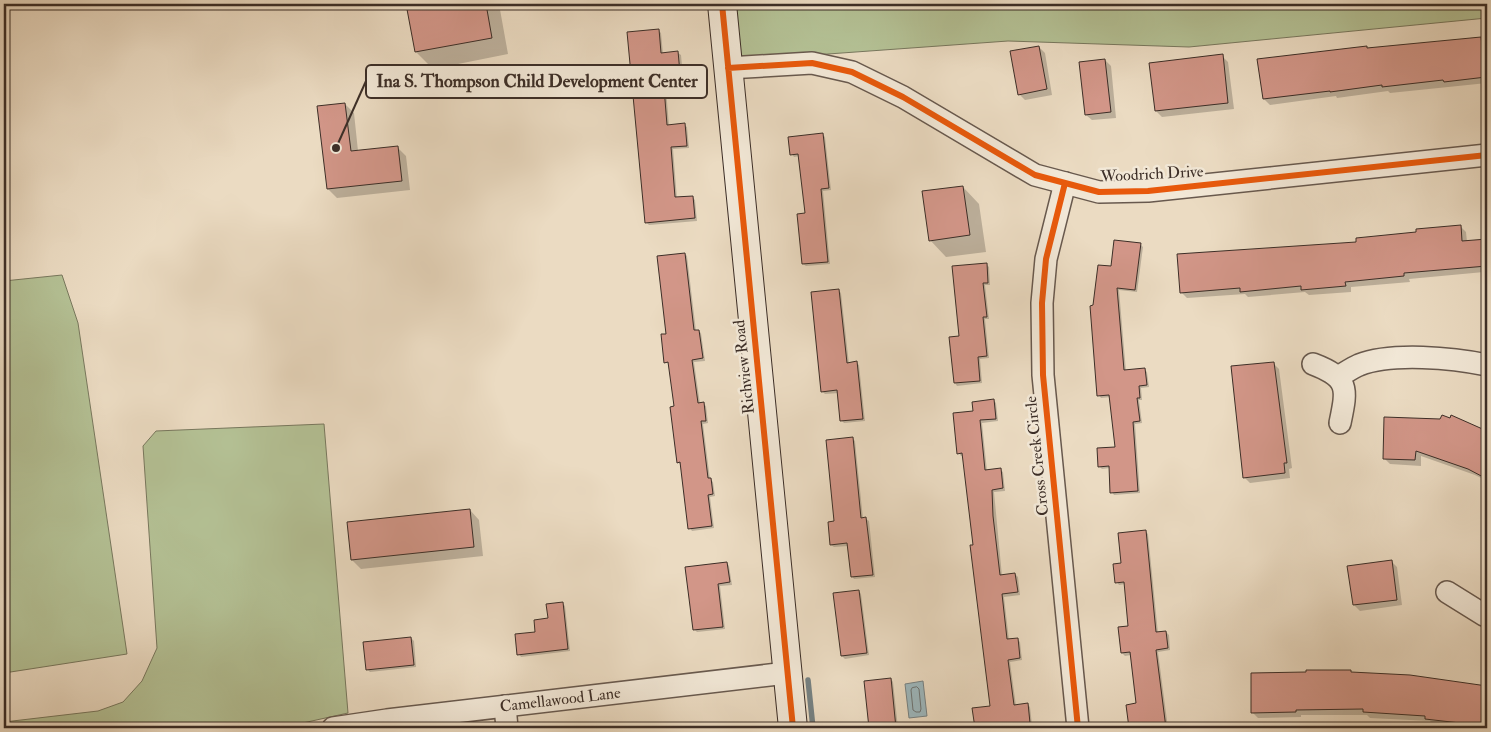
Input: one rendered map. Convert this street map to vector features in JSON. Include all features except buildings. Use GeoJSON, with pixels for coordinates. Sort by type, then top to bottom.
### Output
{"type":"FeatureCollection","features":[{"type":"Feature","properties":{"kind":"street","name":"Richview Road"},"geometry":{"type":"LineString","coordinates":[[722,4],[793,728]]}},
{"type":"Feature","properties":{"kind":"street","name":"Woodrich Drive"},"geometry":{"type":"LineString","coordinates":[[728,68],[812,63],[852,72],[903,97],[1035,175],[1099,192],[1148,191],[1487,155]]}},
{"type":"Feature","properties":{"kind":"street","name":"Cross Creek Circle"},"geometry":{"type":"LineString","coordinates":[[1065,183],[1046,259],[1042,303],[1043,375],[1078,728]]}},
{"type":"Feature","properties":{"kind":"street"},"geometry":{"type":"LineString","coordinates":[[1338,377],[1360,365],[1389,358],[1438,359],[1487,365]]}},
{"type":"Feature","properties":{"kind":"street"},"geometry":{"type":"LineString","coordinates":[[1313,364],[1338,377],[1344,387],[1345,400],[1340,424]]}},
{"type":"Feature","properties":{"kind":"street"},"geometry":{"type":"LineString","coordinates":[[1447,592],[1487,616]]}},
{"type":"Feature","properties":{"kind":"street","name":"Camellawood Lane"},"geometry":{"type":"LineString","coordinates":[[333,728],[787,673]]}},
{"type":"Feature","properties":{"kind":"street"},"geometry":{"type":"LineString","coordinates":[[504,706],[507,728]]}},
{"type":"Feature","properties":{"kind":"green space"},"geometry":{"type":"Polygon","coordinates":[[[732,4],[1487,4],[1487,18],[1189,47],[1008,41],[828,54],[738,63],[732,4]]]}},
{"type":"Feature","properties":{"kind":"green space"},"geometry":{"type":"Polygon","coordinates":[[[62,275],[78,323],[127,654],[4,673],[4,281],[62,275]]]}},
{"type":"Feature","properties":{"kind":"green space"},"geometry":{"type":"Polygon","coordinates":[[[324,424],[348,713],[280,728],[4,728],[4,722],[98,711],[123,702],[142,681],[157,648],[143,446],[156,431],[324,424]]]}},
{"type":"Feature","properties":{"kind":"water"},"geometry":{"type":"Polygon","coordinates":[[[923,681],[927,716],[909,718],[905,684],[923,681]]]}},
{"type":"Feature","properties":{"kind":"waterway"},"geometry":{"type":"LineString","coordinates":[[808,680],[813,728]]}},
{"type":"Feature","properties":{"kind":"cycle path"},"geometry":{"type":"LineString","coordinates":[[722,4],[793,728]]}},
{"type":"Feature","properties":{"kind":"cycle path"},"geometry":{"type":"LineString","coordinates":[[728,68],[812,63],[852,72],[903,97],[1035,175],[1099,192],[1148,191],[1487,155]]}},
{"type":"Feature","properties":{"kind":"cycle path"},"geometry":{"type":"LineString","coordinates":[[1065,183],[1046,259],[1042,303],[1043,375],[1078,728]]}},
{"type":"Feature","properties":{"kind":"place","name":"Ina S. Thompson Child Development Center"},"geometry":{"type":"Point","coordinates":[336,148]}}]}
